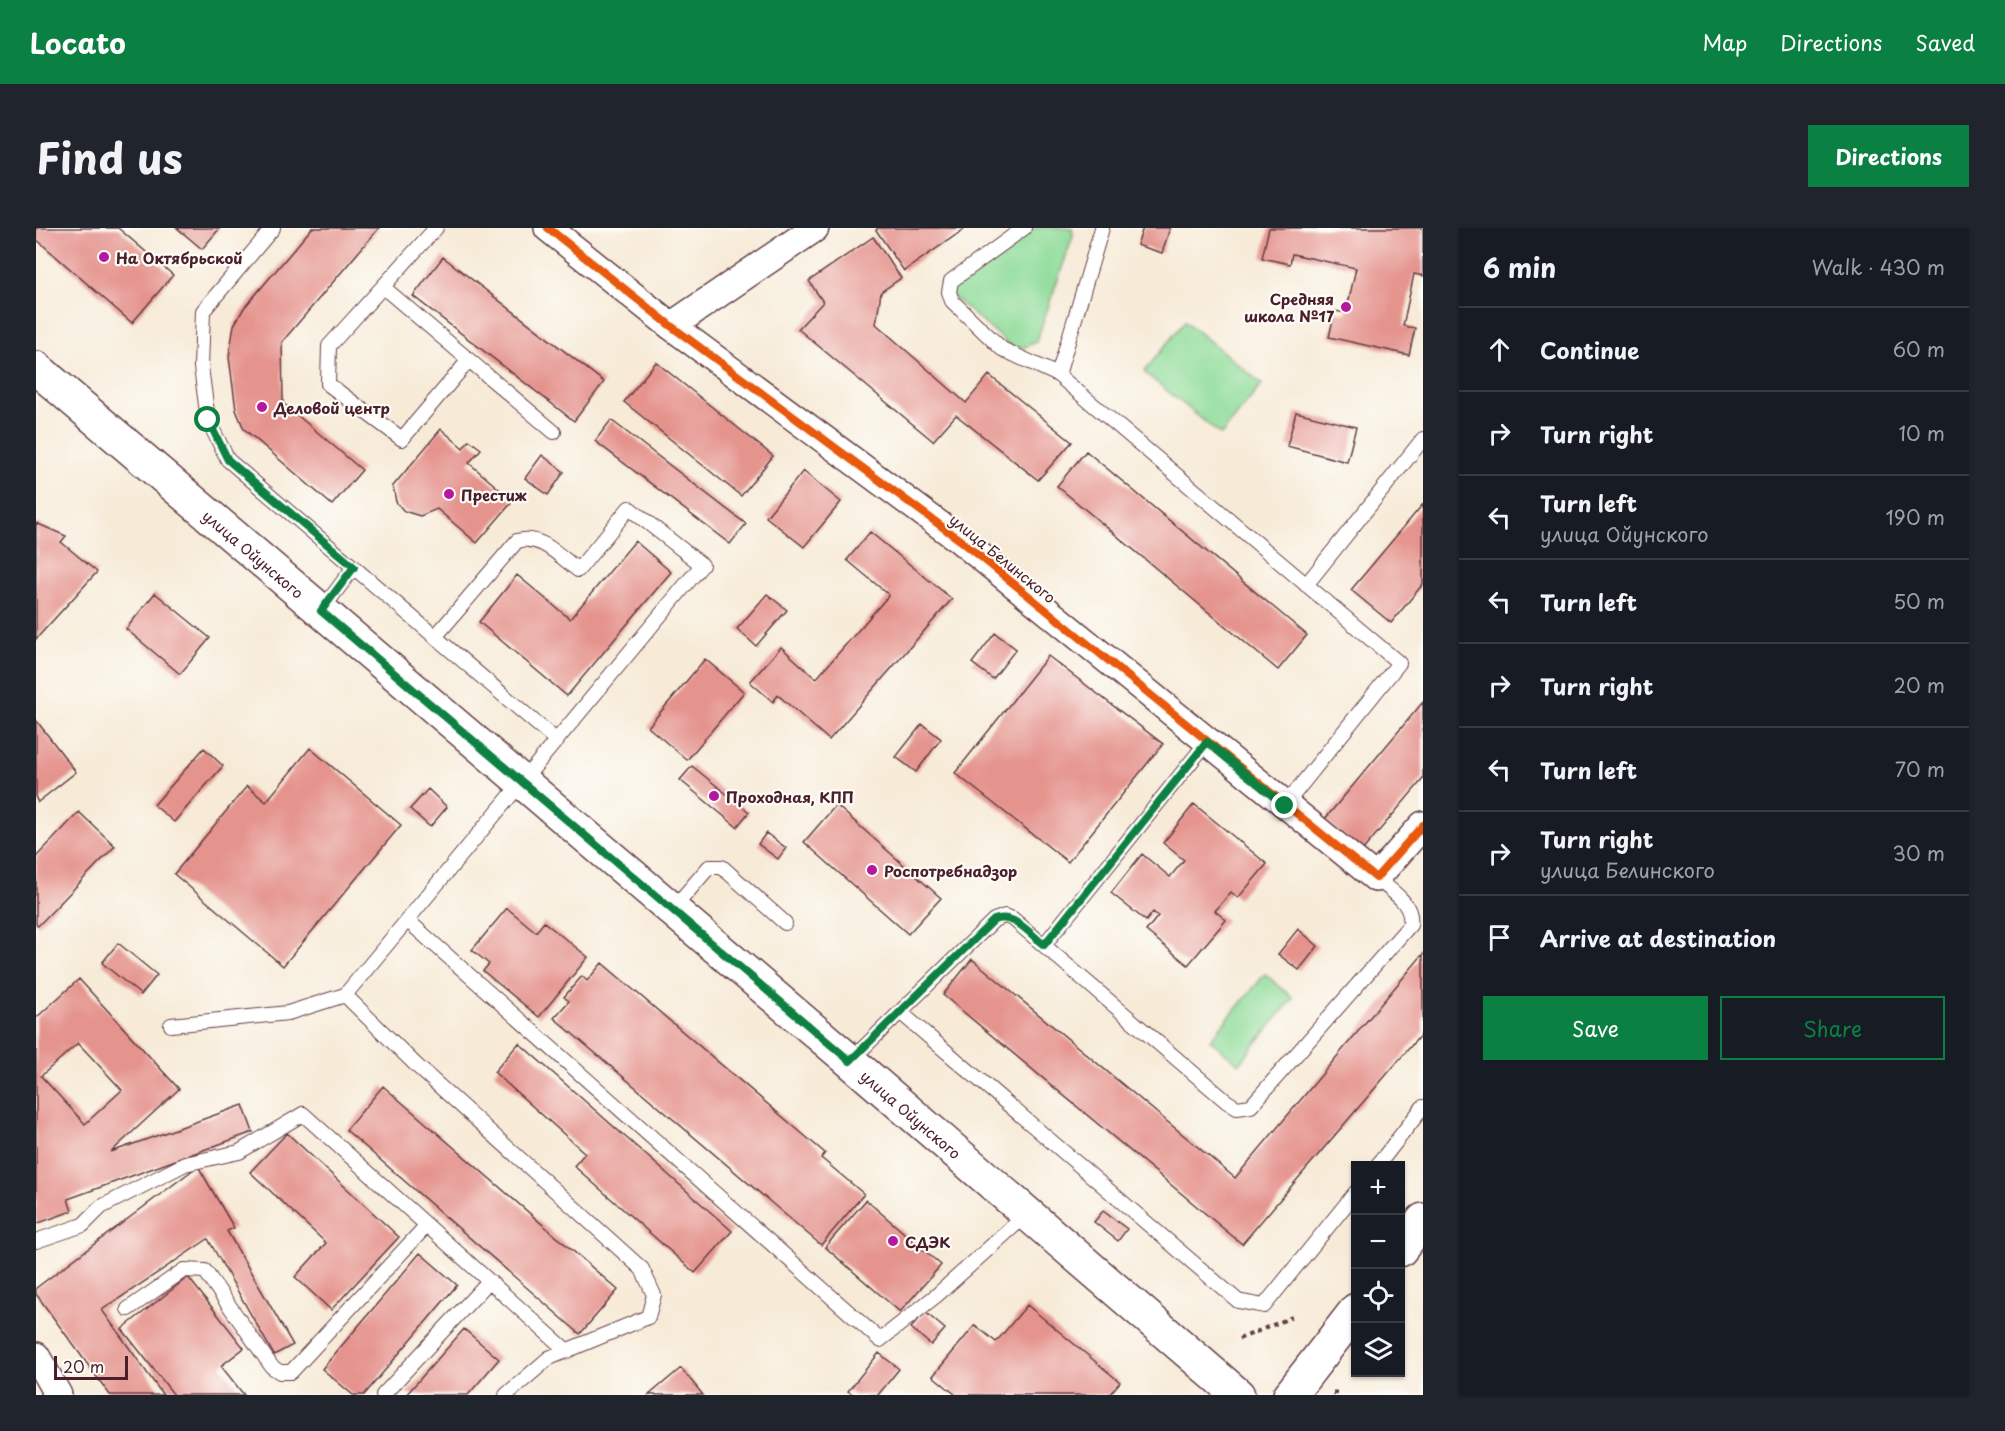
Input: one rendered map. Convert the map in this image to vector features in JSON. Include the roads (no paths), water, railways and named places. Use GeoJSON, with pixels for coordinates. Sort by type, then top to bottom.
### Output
{"type":"FeatureCollection","features":[{"type":"Feature","properties":{"kind":"main road","name":"улица Ойунского"},"geometry":{"type":"LineString","coordinates":[[36,368],[850,1061],[1238,1395]]}},
{"type":"Feature","properties":{"kind":"main road"},"geometry":{"type":"LineString","coordinates":[[1405,1245],[1423,1220]]}},
{"type":"Feature","properties":{"kind":"main road"},"geometry":{"type":"LineString","coordinates":[[1290,1395],[1351,1316]]}},
{"type":"Feature","properties":{"kind":"street","name":"улица Белинского"},"geometry":{"type":"LineString","coordinates":[[548,228],[671,326],[960,540],[1376,878]]}},
{"type":"Feature","properties":{"kind":"street"},"geometry":{"type":"LineString","coordinates":[[671,326],[814,228]]}},
{"type":"Feature","properties":{"kind":"street"},"geometry":{"type":"LineString","coordinates":[[1376,878],[1423,825]]}},
{"type":"Feature","properties":{"kind":"street"},"geometry":{"type":"LineString","coordinates":[[36,1356],[58,1395]]}},
{"type":"Feature","properties":{"kind":"lane"},"geometry":{"type":"LineString","coordinates":[[273,228],[203,311],[201,367],[208,420],[228,460],[557,741]]}},
{"type":"Feature","properties":{"kind":"lane"},"geometry":{"type":"LineString","coordinates":[[436,228],[329,345],[328,384],[402,439],[469,360]]}},
{"type":"Feature","properties":{"kind":"lane"},"geometry":{"type":"LineString","coordinates":[[1024,228],[951,281],[949,292],[952,301],[1002,349],[1058,375],[1399,663],[1285,806]]}},
{"type":"Feature","properties":{"kind":"lane"},"geometry":{"type":"LineString","coordinates":[[1058,375],[1102,228]]}},
{"type":"Feature","properties":{"kind":"lane"},"geometry":{"type":"LineString","coordinates":[[383,286],[554,432]]}},
{"type":"Feature","properties":{"kind":"lane"},"geometry":{"type":"LineString","coordinates":[[1306,585],[1423,440]]}},
{"type":"Feature","properties":{"kind":"lane"},"geometry":{"type":"LineString","coordinates":[[171,1025],[250,1019],[288,1012],[345,995],[702,565],[629,508],[578,570],[537,539],[529,537],[517,541],[435,637]]}},
{"type":"Feature","properties":{"kind":"lane"},"geometry":{"type":"LineString","coordinates":[[321,611],[354,567]]}},
{"type":"Feature","properties":{"kind":"lane"},"geometry":{"type":"LineString","coordinates":[[1044,945],[1207,742]]}},
{"type":"Feature","properties":{"kind":"lane"},"geometry":{"type":"LineString","coordinates":[[672,910],[709,867],[722,867],[785,923]]}},
{"type":"Feature","properties":{"kind":"lane"},"geometry":{"type":"LineString","coordinates":[[850,1061],[994,920],[1005,916],[1013,919],[1226,1101],[1237,1108],[1251,1106],[1410,925],[1412,914],[1406,903],[1376,878]]}},
{"type":"Feature","properties":{"kind":"lane"},"geometry":{"type":"LineString","coordinates":[[407,920],[880,1340],[937,1295],[1027,1214]]}},
{"type":"Feature","properties":{"kind":"lane"},"geometry":{"type":"LineString","coordinates":[[345,995],[416,1065],[642,1269],[654,1295],[648,1317],[549,1358],[506,1395]]}},
{"type":"Feature","properties":{"kind":"lane"},"geometry":{"type":"LineString","coordinates":[[900,1012],[1238,1301],[1264,1306],[1351,1198]]}},
{"type":"Feature","properties":{"kind":"lane"},"geometry":{"type":"LineString","coordinates":[[1381,1161],[1423,1107]]}},
{"type":"Feature","properties":{"kind":"lane"},"geometry":{"type":"LineString","coordinates":[[36,1241],[83,1225],[101,1207],[185,1164],[239,1152],[303,1114],[567,1351]]}},
{"type":"Feature","properties":{"kind":"lane"},"geometry":{"type":"LineString","coordinates":[[128,1308],[184,1270],[205,1271],[272,1367],[280,1372],[291,1372],[427,1225]]}},
{"type":"Feature","properties":{"kind":"lane"},"geometry":{"type":"LineString","coordinates":[[383,1395],[489,1281]]}},
{"type":"Feature","properties":{"kind":"place","name":"На Октябрьской"},"geometry":{"type":"Point","coordinates":[104,257]}},
{"type":"Feature","properties":{"kind":"place","name":"Средняя школа №17"},"geometry":{"type":"Point","coordinates":[1346,307]}},
{"type":"Feature","properties":{"kind":"place","name":"Деловой центр"},"geometry":{"type":"Point","coordinates":[262,407]}},
{"type":"Feature","properties":{"kind":"place","name":"Престиж"},"geometry":{"type":"Point","coordinates":[449,494]}},
{"type":"Feature","properties":{"kind":"place","name":"Проходная, КПП"},"geometry":{"type":"Point","coordinates":[714,796]}},
{"type":"Feature","properties":{"kind":"place","name":"Роспотребнадзор"},"geometry":{"type":"Point","coordinates":[872,870]}},
{"type":"Feature","properties":{"kind":"place","name":"СДЭК"},"geometry":{"type":"Point","coordinates":[893,1241]}}]}
